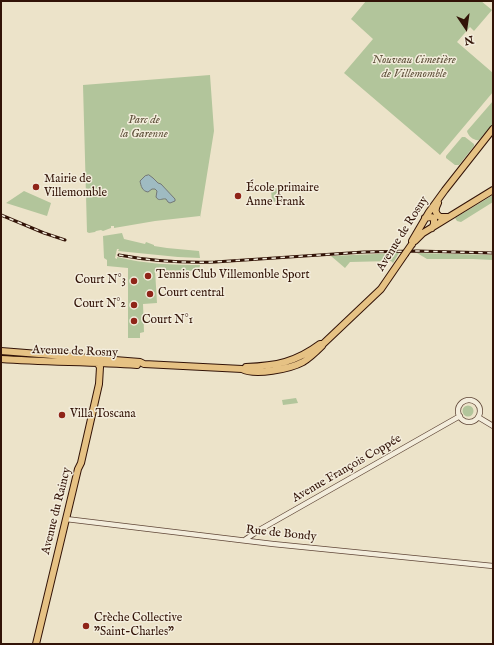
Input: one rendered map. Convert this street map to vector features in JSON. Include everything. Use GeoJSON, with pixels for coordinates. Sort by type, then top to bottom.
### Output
{"type":"FeatureCollection","features":[{"type":"Feature","properties":{"kind":"main road","name":"Avenue de Rosny"},"geometry":{"type":"LineString","coordinates":[[1,353],[43,354],[96,360],[140,362],[144,364],[242,369],[246,371],[288,368],[302,362],[319,350],[323,344],[381,289],[412,244],[412,241],[425,218],[493,129]]}},
{"type":"Feature","properties":{"kind":"main road"},"geometry":{"type":"LineString","coordinates":[[445,190],[435,210],[440,217],[449,216]]}},
{"type":"Feature","properties":{"kind":"main road"},"geometry":{"type":"LineString","coordinates":[[412,244],[423,234],[449,216],[493,190]]}},
{"type":"Feature","properties":{"kind":"main road"},"geometry":{"type":"LineString","coordinates":[[425,218],[430,217],[434,219],[432,228]]}},
{"type":"Feature","properties":{"kind":"main road","name":"Avenue de Rosny"},"geometry":{"type":"LineString","coordinates":[[275,370],[276,367],[289,364],[320,344],[323,344]]}},
{"type":"Feature","properties":{"kind":"main road","name":"Avenue de Rosny"},"geometry":{"type":"LineString","coordinates":[[3,359],[42,362],[96,360],[113,364],[140,366],[144,364]]}},
{"type":"Feature","properties":{"kind":"main road","name":"Avenue du Raincy"},"geometry":{"type":"LineString","coordinates":[[36,644],[99,384],[101,370],[96,360]]}},
{"type":"Feature","properties":{"kind":"main road","name":"Avenue de Rosny"},"geometry":{"type":"LineString","coordinates":[[242,369],[245,367],[276,364],[294,360]]}},
{"type":"Feature","properties":{"kind":"main road","name":"Avenue du Raincy"},"geometry":{"type":"LineString","coordinates":[[99,384],[105,368],[113,364]]}},
{"type":"Feature","properties":{"kind":"street"},"geometry":{"type":"LineString","coordinates":[[466,400],[476,401],[480,407],[478,417],[474,421],[469,422],[462,419],[460,416],[458,411],[460,405],[466,400]]}},
{"type":"Feature","properties":{"kind":"street","name":"Avenue François Coppée"},"geometry":{"type":"LineString","coordinates":[[245,540],[460,416]]}},
{"type":"Feature","properties":{"kind":"street"},"geometry":{"type":"LineString","coordinates":[[478,417],[493,426]]}},
{"type":"Feature","properties":{"kind":"street","name":"Rue de Bondy"},"geometry":{"type":"LineString","coordinates":[[66,519],[307,548],[493,566]]}},
{"type":"Feature","properties":{"kind":"green space","name":"Nouveau Cimetière de Villemomble"},"geometry":{"type":"Polygon","coordinates":[[[366,1],[481,1],[492,10],[474,31],[470,27],[457,42],[493,73],[493,92],[440,155],[344,73],[373,39],[351,19],[366,1]]]}},
{"type":"Feature","properties":{"kind":"green space","name":"Parc de la Garenne"},"geometry":{"type":"Polygon","coordinates":[[[210,75],[214,131],[200,218],[200,216],[155,221],[114,228],[114,226],[111,226],[111,228],[103,231],[87,232],[83,85],[210,75]]]}},
{"type":"Feature","properties":{"kind":"green space"},"geometry":{"type":"Polygon","coordinates":[[[493,101],[493,124],[479,140],[473,139],[467,131],[493,101]]]}},
{"type":"Feature","properties":{"kind":"green space"},"geometry":{"type":"Polygon","coordinates":[[[462,137],[465,137],[474,144],[474,146],[459,165],[455,165],[446,158],[446,156],[462,137]]]}},
{"type":"Feature","properties":{"kind":"green space"},"geometry":{"type":"Polygon","coordinates":[[[280,188],[281,201],[272,202],[271,189],[280,188]]]}},
{"type":"Feature","properties":{"kind":"green space"},"geometry":{"type":"Polygon","coordinates":[[[24,191],[51,203],[47,216],[6,203],[24,191]]]}},
{"type":"Feature","properties":{"kind":"green space"},"geometry":{"type":"Polygon","coordinates":[[[493,195],[493,202],[461,222],[457,221],[455,218],[493,195]]]}},
{"type":"Feature","properties":{"kind":"green space"},"geometry":{"type":"Polygon","coordinates":[[[122,233],[124,239],[145,244],[146,242],[154,246],[199,251],[200,258],[118,251],[119,249],[117,249],[115,258],[117,259],[117,257],[158,264],[200,265],[199,271],[155,270],[157,303],[143,304],[144,332],[140,333],[140,338],[128,338],[128,268],[107,266],[107,260],[104,258],[103,236],[122,233]]]}},
{"type":"Feature","properties":{"kind":"green space"},"geometry":{"type":"Polygon","coordinates":[[[399,253],[393,263],[391,261],[350,262],[345,268],[331,256],[399,253]]]}},
{"type":"Feature","properties":{"kind":"green space"},"geometry":{"type":"Polygon","coordinates":[[[417,253],[493,255],[493,260],[427,259],[417,253]]]}},
{"type":"Feature","properties":{"kind":"green space"},"geometry":{"type":"Polygon","coordinates":[[[296,398],[298,403],[283,405],[282,400],[296,398]]]}},
{"type":"Feature","properties":{"kind":"green space"},"geometry":{"type":"Polygon","coordinates":[[[468,405],[472,407],[474,411],[472,415],[468,417],[464,415],[462,411],[464,407],[468,405]]]}},
{"type":"Feature","properties":{"kind":"water"},"geometry":{"type":"Polygon","coordinates":[[[149,175],[161,184],[175,199],[175,201],[170,203],[166,199],[159,200],[156,197],[157,191],[155,189],[148,192],[143,189],[140,181],[145,176],[149,175]]]}},
{"type":"Feature","properties":{"kind":"railway"},"geometry":{"type":"LineString","coordinates":[[1,215],[65,240]]}},
{"type":"Feature","properties":{"kind":"railway"},"geometry":{"type":"LineString","coordinates":[[119,255],[179,262],[215,262],[364,252],[417,251],[493,253]]}},
{"type":"Feature","properties":{"kind":"place","name":"Mairie de Villemomble"},"geometry":{"type":"Point","coordinates":[36,187]}},
{"type":"Feature","properties":{"kind":"place","name":"École primaire Anne Frank"},"geometry":{"type":"Point","coordinates":[238,196]}},
{"type":"Feature","properties":{"kind":"place","name":"Tennis Club Villemonble Sport"},"geometry":{"type":"Point","coordinates":[148,276]}},
{"type":"Feature","properties":{"kind":"place","name":"Court N°3"},"geometry":{"type":"Point","coordinates":[134,281]}},
{"type":"Feature","properties":{"kind":"place","name":"Court central"},"geometry":{"type":"Point","coordinates":[150,294]}},
{"type":"Feature","properties":{"kind":"place","name":"Court N°2"},"geometry":{"type":"Point","coordinates":[134,305]}},
{"type":"Feature","properties":{"kind":"place","name":"Court N°1"},"geometry":{"type":"Point","coordinates":[134,321]}},
{"type":"Feature","properties":{"kind":"place","name":"Villa Toscana"},"geometry":{"type":"Point","coordinates":[62,415]}},
{"type":"Feature","properties":{"kind":"place","name":"Crèche Collective \"Saint-Charles\""},"geometry":{"type":"Point","coordinates":[86,626]}}]}
